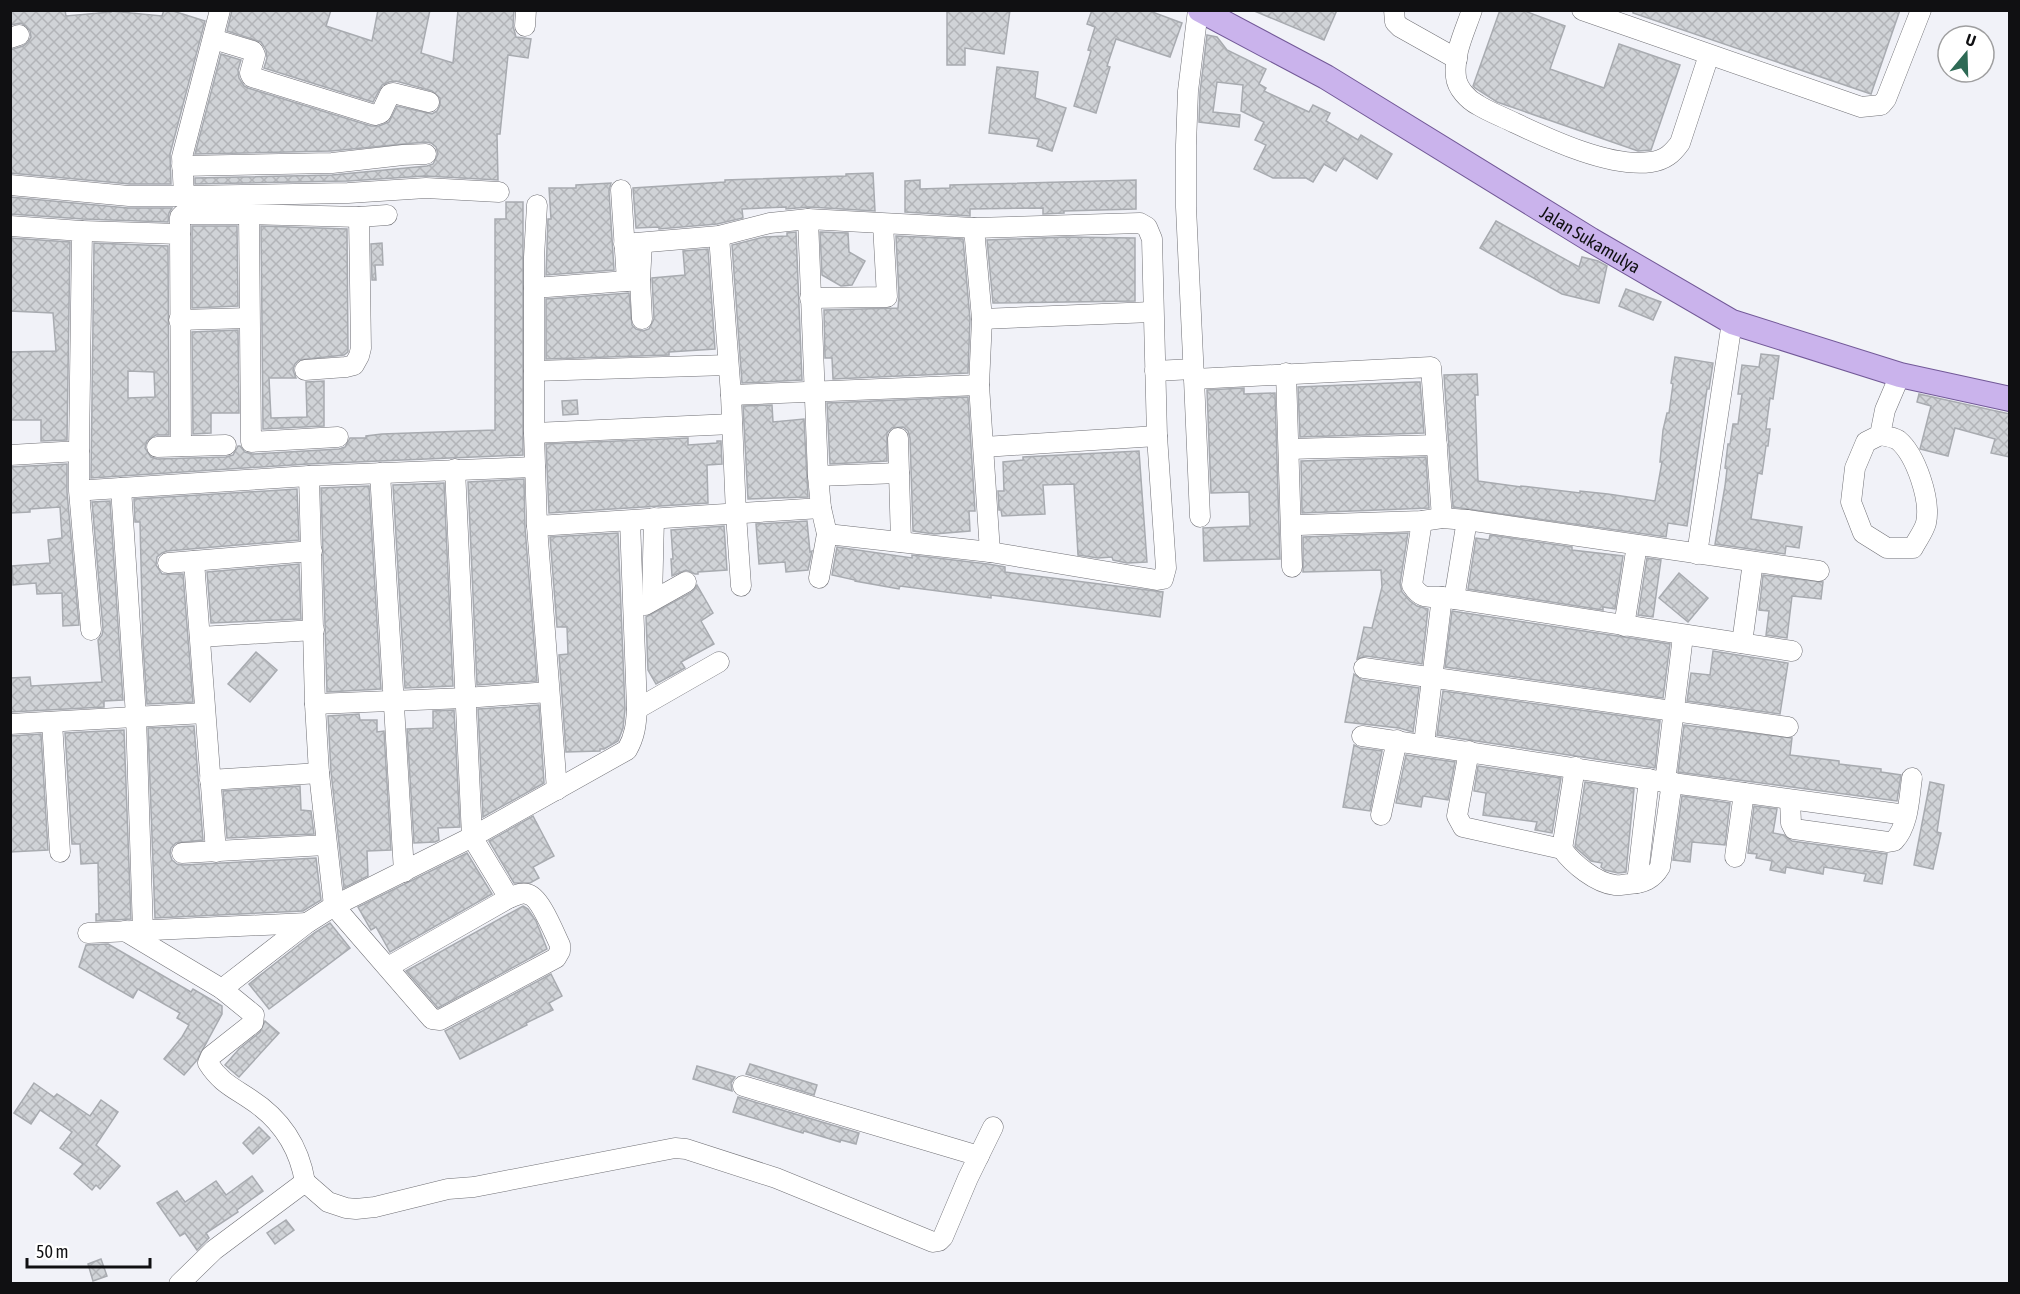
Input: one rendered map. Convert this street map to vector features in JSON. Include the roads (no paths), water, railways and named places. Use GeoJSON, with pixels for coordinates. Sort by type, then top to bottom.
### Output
{"type":"FeatureCollection","features":[{"type":"Feature","properties":{"kind":"main road","name":"Jalan Sukamulya"},"geometry":{"type":"LineString","coordinates":[[1199,10],[1326,77],[1591,240],[1732,322],[1900,375],[2010,399]]}},
{"type":"Feature","properties":{"kind":"street"},"geometry":{"type":"LineString","coordinates":[[184,196],[182,157],[220,10]]}},
{"type":"Feature","properties":{"kind":"street"},"geometry":{"type":"LineString","coordinates":[[1199,10],[1188,91],[1186,207],[1200,517]]}},
{"type":"Feature","properties":{"kind":"street"},"geometry":{"type":"LineString","coordinates":[[1394,10],[1395,22],[1400,27],[1457,59]]}},
{"type":"Feature","properties":{"kind":"street"},"geometry":{"type":"LineString","coordinates":[[1472,10],[1457,59],[1455,78],[1462,92],[1477,105],[1560,143],[1598,156],[1637,163],[1665,159],[1674,152],[1680,143],[1709,55]]}},
{"type":"Feature","properties":{"kind":"street"},"geometry":{"type":"LineString","coordinates":[[1582,10],[1861,107],[1881,105],[1886,99],[1921,10]]}},
{"type":"Feature","properties":{"kind":"street"},"geometry":{"type":"LineString","coordinates":[[213,39],[253,51],[255,55],[250,73],[252,77],[375,115],[381,113],[390,94],[393,93],[429,102]]}},
{"type":"Feature","properties":{"kind":"street"},"geometry":{"type":"LineString","coordinates":[[183,166],[332,163],[426,154]]}},
{"type":"Feature","properties":{"kind":"street"},"geometry":{"type":"LineString","coordinates":[[10,185],[129,196],[348,193],[426,188],[499,192]]}},
{"type":"Feature","properties":{"kind":"street"},"geometry":{"type":"LineString","coordinates":[[621,190],[633,243],[634,280],[642,319]]}},
{"type":"Feature","properties":{"kind":"street"},"geometry":{"type":"LineString","coordinates":[[537,205],[534,288],[535,467],[537,526],[556,790]]}},
{"type":"Feature","properties":{"kind":"street"},"geometry":{"type":"LineString","coordinates":[[181,446],[180,217],[183,214],[359,217],[387,215]]}},
{"type":"Feature","properties":{"kind":"street"},"geometry":{"type":"LineString","coordinates":[[249,214],[251,442],[338,437]]}},
{"type":"Feature","properties":{"kind":"street"},"geometry":{"type":"LineString","coordinates":[[305,370],[354,365],[359,356],[361,348],[359,217]]}},
{"type":"Feature","properties":{"kind":"street"},"geometry":{"type":"LineString","coordinates":[[633,243],[719,236],[770,223],[808,219],[974,228],[1140,223],[1147,227],[1152,239],[1152,312],[1157,436],[1167,568],[1163,579],[1157,580],[990,552],[827,534]]}},
{"type":"Feature","properties":{"kind":"street"},"geometry":{"type":"LineString","coordinates":[[808,219],[818,476],[821,508],[827,534],[819,578]]}},
{"type":"Feature","properties":{"kind":"street"},"geometry":{"type":"LineString","coordinates":[[810,298],[887,297],[883,224]]}},
{"type":"Feature","properties":{"kind":"street"},"geometry":{"type":"LineString","coordinates":[[10,226],[180,234]]}},
{"type":"Feature","properties":{"kind":"street"},"geometry":{"type":"LineString","coordinates":[[974,228],[982,319],[979,385],[990,552]]}},
{"type":"Feature","properties":{"kind":"street"},"geometry":{"type":"LineString","coordinates":[[82,231],[79,491],[92,630]]}},
{"type":"Feature","properties":{"kind":"street"},"geometry":{"type":"LineString","coordinates":[[719,236],[731,395],[741,586]]}},
{"type":"Feature","properties":{"kind":"street"},"geometry":{"type":"LineString","coordinates":[[534,288],[634,280]]}},
{"type":"Feature","properties":{"kind":"street"},"geometry":{"type":"LineString","coordinates":[[982,319],[1152,312]]}},
{"type":"Feature","properties":{"kind":"street"},"geometry":{"type":"LineString","coordinates":[[179,320],[249,318]]}},
{"type":"Feature","properties":{"kind":"street"},"geometry":{"type":"LineString","coordinates":[[1697,554],[1732,322]]}},
{"type":"Feature","properties":{"kind":"street"},"geometry":{"type":"LineString","coordinates":[[534,371],[728,365]]}},
{"type":"Feature","properties":{"kind":"street"},"geometry":{"type":"LineString","coordinates":[[1155,370],[1193,374],[1286,373],[1431,367],[1442,519]]}},
{"type":"Feature","properties":{"kind":"street"},"geometry":{"type":"LineString","coordinates":[[1286,373],[1292,567]]}},
{"type":"Feature","properties":{"kind":"street"},"geometry":{"type":"LineString","coordinates":[[1880,435],[1885,410],[1900,375]]}},
{"type":"Feature","properties":{"kind":"street"},"geometry":{"type":"LineString","coordinates":[[731,395],[979,385]]}},
{"type":"Feature","properties":{"kind":"street"},"geometry":{"type":"LineString","coordinates":[[534,433],[732,424]]}},
{"type":"Feature","properties":{"kind":"street"},"geometry":{"type":"LineString","coordinates":[[1880,435],[1897,439],[1909,455],[1920,477],[1927,503],[1926,524],[1913,548],[1887,548],[1863,533],[1851,502],[1855,468],[1866,442],[1880,435]]}},
{"type":"Feature","properties":{"kind":"street"},"geometry":{"type":"LineString","coordinates":[[984,447],[1157,436]]}},
{"type":"Feature","properties":{"kind":"street"},"geometry":{"type":"LineString","coordinates":[[898,438],[901,542]]}},
{"type":"Feature","properties":{"kind":"street"},"geometry":{"type":"LineString","coordinates":[[157,447],[225,445]]}},
{"type":"Feature","properties":{"kind":"street"},"geometry":{"type":"LineString","coordinates":[[1289,449],[1437,445]]}},
{"type":"Feature","properties":{"kind":"street"},"geometry":{"type":"LineString","coordinates":[[10,455],[79,451]]}},
{"type":"Feature","properties":{"kind":"street"},"geometry":{"type":"LineString","coordinates":[[89,490],[309,476],[535,467]]}},
{"type":"Feature","properties":{"kind":"street"},"geometry":{"type":"LineString","coordinates":[[455,469],[472,837],[509,898]]}},
{"type":"Feature","properties":{"kind":"street"},"geometry":{"type":"LineString","coordinates":[[818,476],[899,472]]}},
{"type":"Feature","properties":{"kind":"street"},"geometry":{"type":"LineString","coordinates":[[381,473],[404,872]]}},
{"type":"Feature","properties":{"kind":"street"},"geometry":{"type":"LineString","coordinates":[[309,476],[319,773],[334,906],[432,1018],[436,1021],[556,958],[560,945],[537,900],[526,893],[509,898],[388,967]]}},
{"type":"Feature","properties":{"kind":"street"},"geometry":{"type":"LineString","coordinates":[[121,488],[136,716],[134,931]]}},
{"type":"Feature","properties":{"kind":"street"},"geometry":{"type":"LineString","coordinates":[[537,526],[821,508]]}},
{"type":"Feature","properties":{"kind":"street"},"geometry":{"type":"LineString","coordinates":[[652,600],[654,518]]}},
{"type":"Feature","properties":{"kind":"street"},"geometry":{"type":"LineString","coordinates":[[1424,744],[1432,677],[1467,520]]}},
{"type":"Feature","properties":{"kind":"street"},"geometry":{"type":"LineString","coordinates":[[1299,525],[1467,520],[1819,571]]}},
{"type":"Feature","properties":{"kind":"street"},"geometry":{"type":"LineString","coordinates":[[222,989],[307,923],[334,906],[472,837],[627,750],[636,730],[637,709],[630,521]]}},
{"type":"Feature","properties":{"kind":"street"},"geometry":{"type":"LineString","coordinates":[[1422,521],[1412,585],[1418,594],[1423,596],[1792,651]]}},
{"type":"Feature","properties":{"kind":"street"},"geometry":{"type":"LineString","coordinates":[[1624,626],[1637,545]]}},
{"type":"Feature","properties":{"kind":"street"},"geometry":{"type":"LineString","coordinates":[[168,563],[312,551]]}},
{"type":"Feature","properties":{"kind":"street"},"geometry":{"type":"LineString","coordinates":[[194,561],[216,852]]}},
{"type":"Feature","properties":{"kind":"street"},"geometry":{"type":"LineString","coordinates":[[1743,643],[1753,562]]}},
{"type":"Feature","properties":{"kind":"street"},"geometry":{"type":"LineString","coordinates":[[633,613],[686,582]]}},
{"type":"Feature","properties":{"kind":"street"},"geometry":{"type":"LineString","coordinates":[[200,637],[314,630]]}},
{"type":"Feature","properties":{"kind":"street"},"geometry":{"type":"LineString","coordinates":[[1469,751],[1457,816],[1463,827],[1562,849],[1571,861],[1602,881],[1615,885],[1637,883],[1662,781],[1675,713],[1683,636]]}},
{"type":"Feature","properties":{"kind":"street"},"geometry":{"type":"LineString","coordinates":[[637,709],[719,662]]}},
{"type":"Feature","properties":{"kind":"street"},"geometry":{"type":"LineString","coordinates":[[1364,668],[1788,727]]}},
{"type":"Feature","properties":{"kind":"street"},"geometry":{"type":"LineString","coordinates":[[315,704],[549,692]]}},
{"type":"Feature","properties":{"kind":"street"},"geometry":{"type":"LineString","coordinates":[[10,724],[205,712]]}},
{"type":"Feature","properties":{"kind":"street"},"geometry":{"type":"LineString","coordinates":[[52,722],[60,852]]}},
{"type":"Feature","properties":{"kind":"street"},"geometry":{"type":"LineString","coordinates":[[1362,736],[1790,800],[1906,815]]}},
{"type":"Feature","properties":{"kind":"street"},"geometry":{"type":"LineString","coordinates":[[1381,815],[1397,740]]}},
{"type":"Feature","properties":{"kind":"street"},"geometry":{"type":"LineString","coordinates":[[1562,849],[1575,767]]}},
{"type":"Feature","properties":{"kind":"street"},"geometry":{"type":"LineString","coordinates":[[210,780],[319,773]]}},
{"type":"Feature","properties":{"kind":"street"},"geometry":{"type":"LineString","coordinates":[[1790,800],[1791,823],[1794,829],[1894,841],[1898,837],[1906,815],[1912,778]]}},
{"type":"Feature","properties":{"kind":"street"},"geometry":{"type":"LineString","coordinates":[[1735,857],[1744,793]]}},
{"type":"Feature","properties":{"kind":"street"},"geometry":{"type":"LineString","coordinates":[[182,854],[326,845]]}},
{"type":"Feature","properties":{"kind":"street"},"geometry":{"type":"LineString","coordinates":[[88,933],[307,923]]}},
{"type":"Feature","properties":{"kind":"street"},"geometry":{"type":"LineString","coordinates":[[134,931],[222,989],[254,1015],[255,1020],[211,1056],[208,1063],[222,1081],[275,1117],[288,1133],[302,1162],[305,1182],[328,1202],[346,1208],[366,1208],[448,1190],[680,1148],[776,1178],[933,1242],[939,1242],[993,1127]]}},
{"type":"Feature","properties":{"kind":"street"},"geometry":{"type":"LineString","coordinates":[[743,1086],[979,1156]]}},
{"type":"Feature","properties":{"kind":"street"},"geometry":{"type":"LineString","coordinates":[[179,1284],[214,1250],[305,1182]]}}]}
